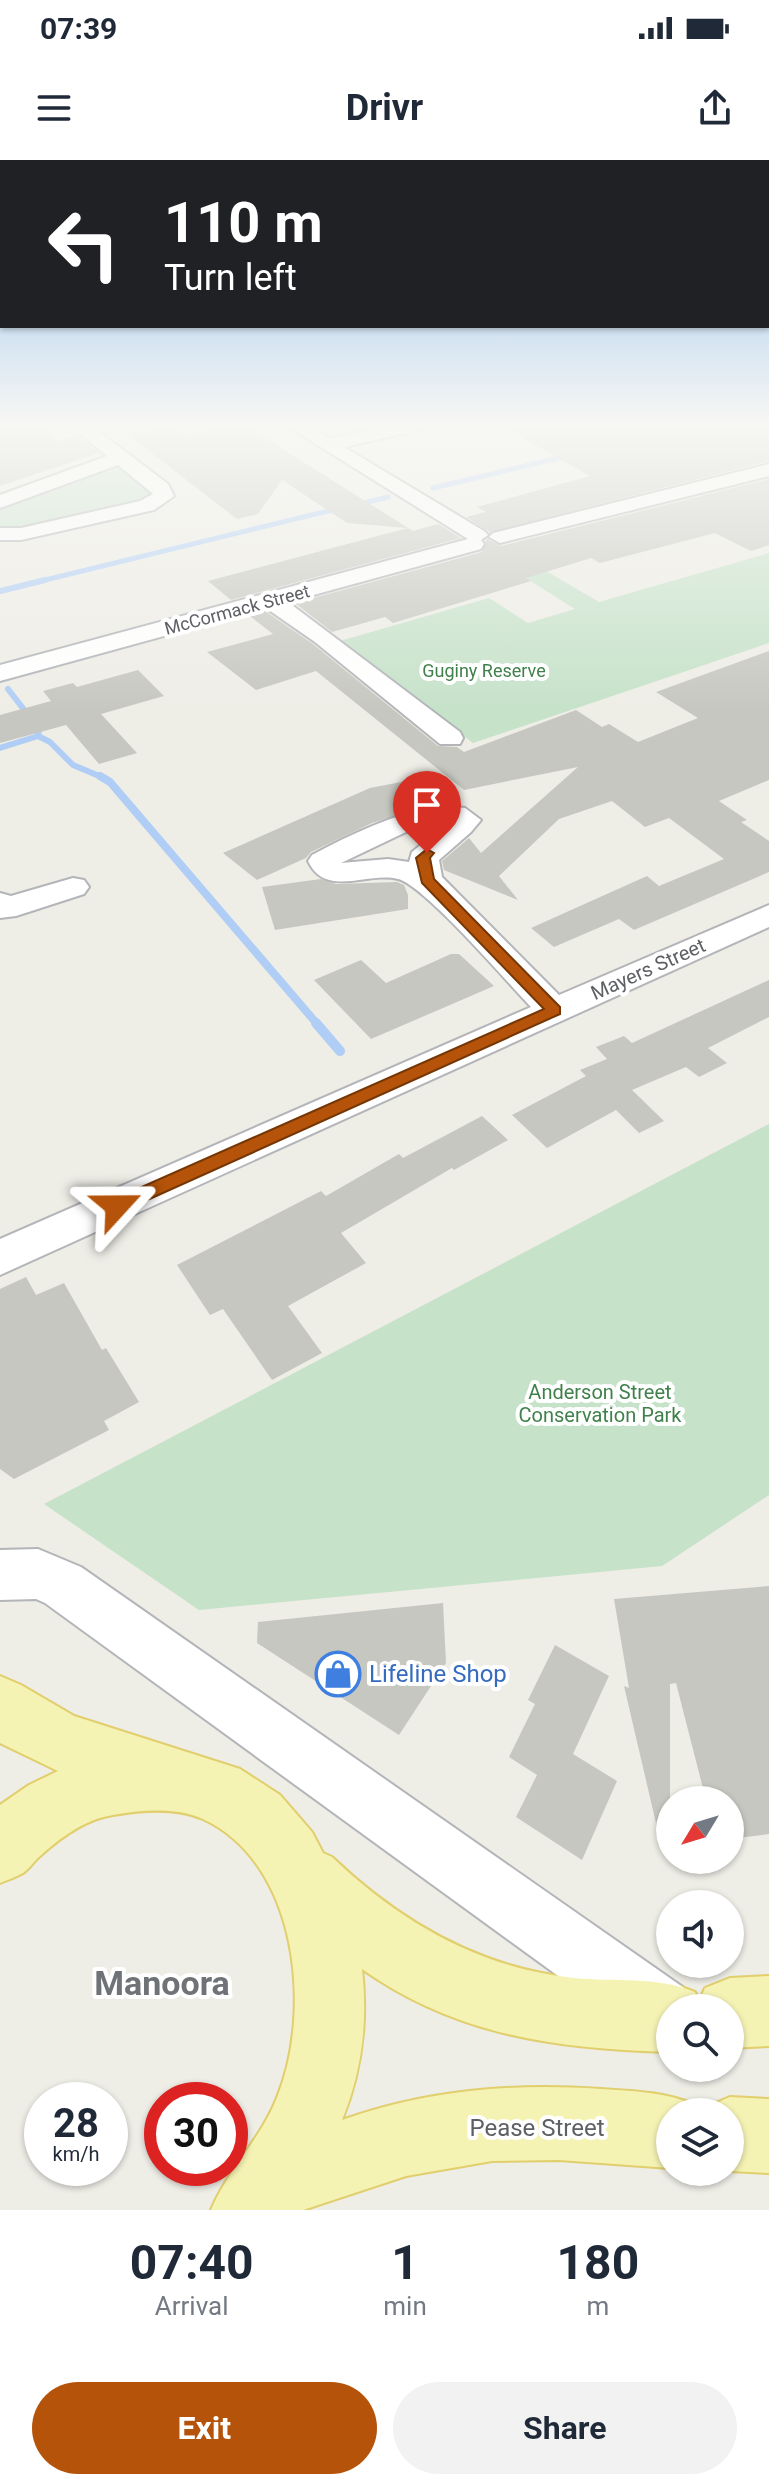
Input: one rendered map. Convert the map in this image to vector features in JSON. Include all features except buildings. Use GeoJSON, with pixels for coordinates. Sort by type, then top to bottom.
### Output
{"type":"FeatureCollection","features":[{"type":"Feature","properties":{"kind":"main road"},"geometry":{"type":"LineString","coordinates":[[0,1706],[32,1728],[88,1751],[193,1783],[235,1801],[271,1830],[299,1869],[324,1896],[377,1940],[435,1973],[508,2000],[564,2012],[656,2016]]}},
{"type":"Feature","properties":{"kind":"main road"},"geometry":{"type":"LineString","coordinates":[[0,1850],[13,1836],[57,1805],[102,1785],[148,1778],[193,1783]]}},
{"type":"Feature","properties":{"kind":"main road"},"geometry":{"type":"LineString","coordinates":[[259,2198],[305,2123],[323,2066],[330,2019],[325,1938],[312,1895],[299,1869]]}},
{"type":"Feature","properties":{"kind":"main road"},"geometry":{"type":"LineString","coordinates":[[744,2012],[769,2011]]}},
{"type":"Feature","properties":{"kind":"main road","name":"Pease Street"},"geometry":{"type":"LineString","coordinates":[[259,2198],[340,2157],[416,2135],[450,2129],[532,2123],[656,2130]]}},
{"type":"Feature","properties":{"kind":"main road"},"geometry":{"type":"LineString","coordinates":[[744,2135],[769,2136]]}},
{"type":"Feature","properties":{"kind":"street"},"geometry":{"type":"LineString","coordinates":[[0,534],[38,531],[87,520]]}},
{"type":"Feature","properties":{"kind":"street"},"geometry":{"type":"LineString","coordinates":[[444,520],[475,539],[500,537],[570,520]]}},
{"type":"Feature","properties":{"kind":"street","name":"McCormack Street"},"geometry":{"type":"LineString","coordinates":[[0,673],[272,601],[475,539]]}},
{"type":"Feature","properties":{"kind":"street"},"geometry":{"type":"LineString","coordinates":[[272,601],[323,637],[450,738]]}},
{"type":"Feature","properties":{"kind":"street"},"geometry":{"type":"LineString","coordinates":[[427,880],[555,1011]]}},
{"type":"Feature","properties":{"kind":"street"},"geometry":{"type":"LineString","coordinates":[[0,903],[5,909],[73,887]]}},
{"type":"Feature","properties":{"kind":"street","name":"Mayers Street"},"geometry":{"type":"LineString","coordinates":[[0,1258],[769,915]]}},
{"type":"Feature","properties":{"kind":"street"},"geometry":{"type":"LineString","coordinates":[[0,1575],[38,1574],[63,1585],[656,2007]]}},
{"type":"Feature","properties":{"kind":"green space"},"geometry":{"type":"Polygon","coordinates":[[[0,520],[67,520],[21,530],[0,529],[0,520]]]}},
{"type":"Feature","properties":{"kind":"green space","name":"Guginy Reserve"},"geometry":{"type":"Polygon","coordinates":[[[512,551],[599,602],[769,553],[769,643],[473,743],[340,641],[489,598],[528,623],[575,609],[492,557],[512,551]]]}},
{"type":"Feature","properties":{"kind":"green space","name":"Anderson Street Conservation Park"},"geometry":{"type":"Polygon","coordinates":[[[769,1124],[769,1495],[662,1566],[199,1610],[44,1504],[769,1124]]]}},
{"type":"Feature","properties":{"kind":"waterway"},"geometry":{"type":"LineString","coordinates":[[37,582],[292,520]]}},
{"type":"Feature","properties":{"kind":"waterway"},"geometry":{"type":"LineString","coordinates":[[0,591],[45,580]]}},
{"type":"Feature","properties":{"kind":"waterway"},"geometry":{"type":"LineString","coordinates":[[8,689],[39,729],[38,736]]}},
{"type":"Feature","properties":{"kind":"waterway"},"geometry":{"type":"LineString","coordinates":[[0,748],[38,736]]}},
{"type":"Feature","properties":{"kind":"waterway"},"geometry":{"type":"LineString","coordinates":[[38,736],[50,742],[73,765],[102,777]]}},
{"type":"Feature","properties":{"kind":"waterway"},"geometry":{"type":"LineString","coordinates":[[102,777],[110,782],[318,1025]]}},
{"type":"Feature","properties":{"kind":"waterway"},"geometry":{"type":"LineString","coordinates":[[316,1023],[340,1051]]}},
{"type":"Feature","properties":{"kind":"place","name":"Lifeline Shop"},"geometry":{"type":"Point","coordinates":[338,1674]}},
{"type":"Feature","properties":{"kind":"district","name":"Manoora"},"geometry":{"type":"Point","coordinates":[162,1983]}},
{"type":"Feature","properties":{"kind":"route"},"geometry":{"type":"LineString","coordinates":[[117,1206],[555,1011],[427,880],[423,858],[427,853]]}}]}
